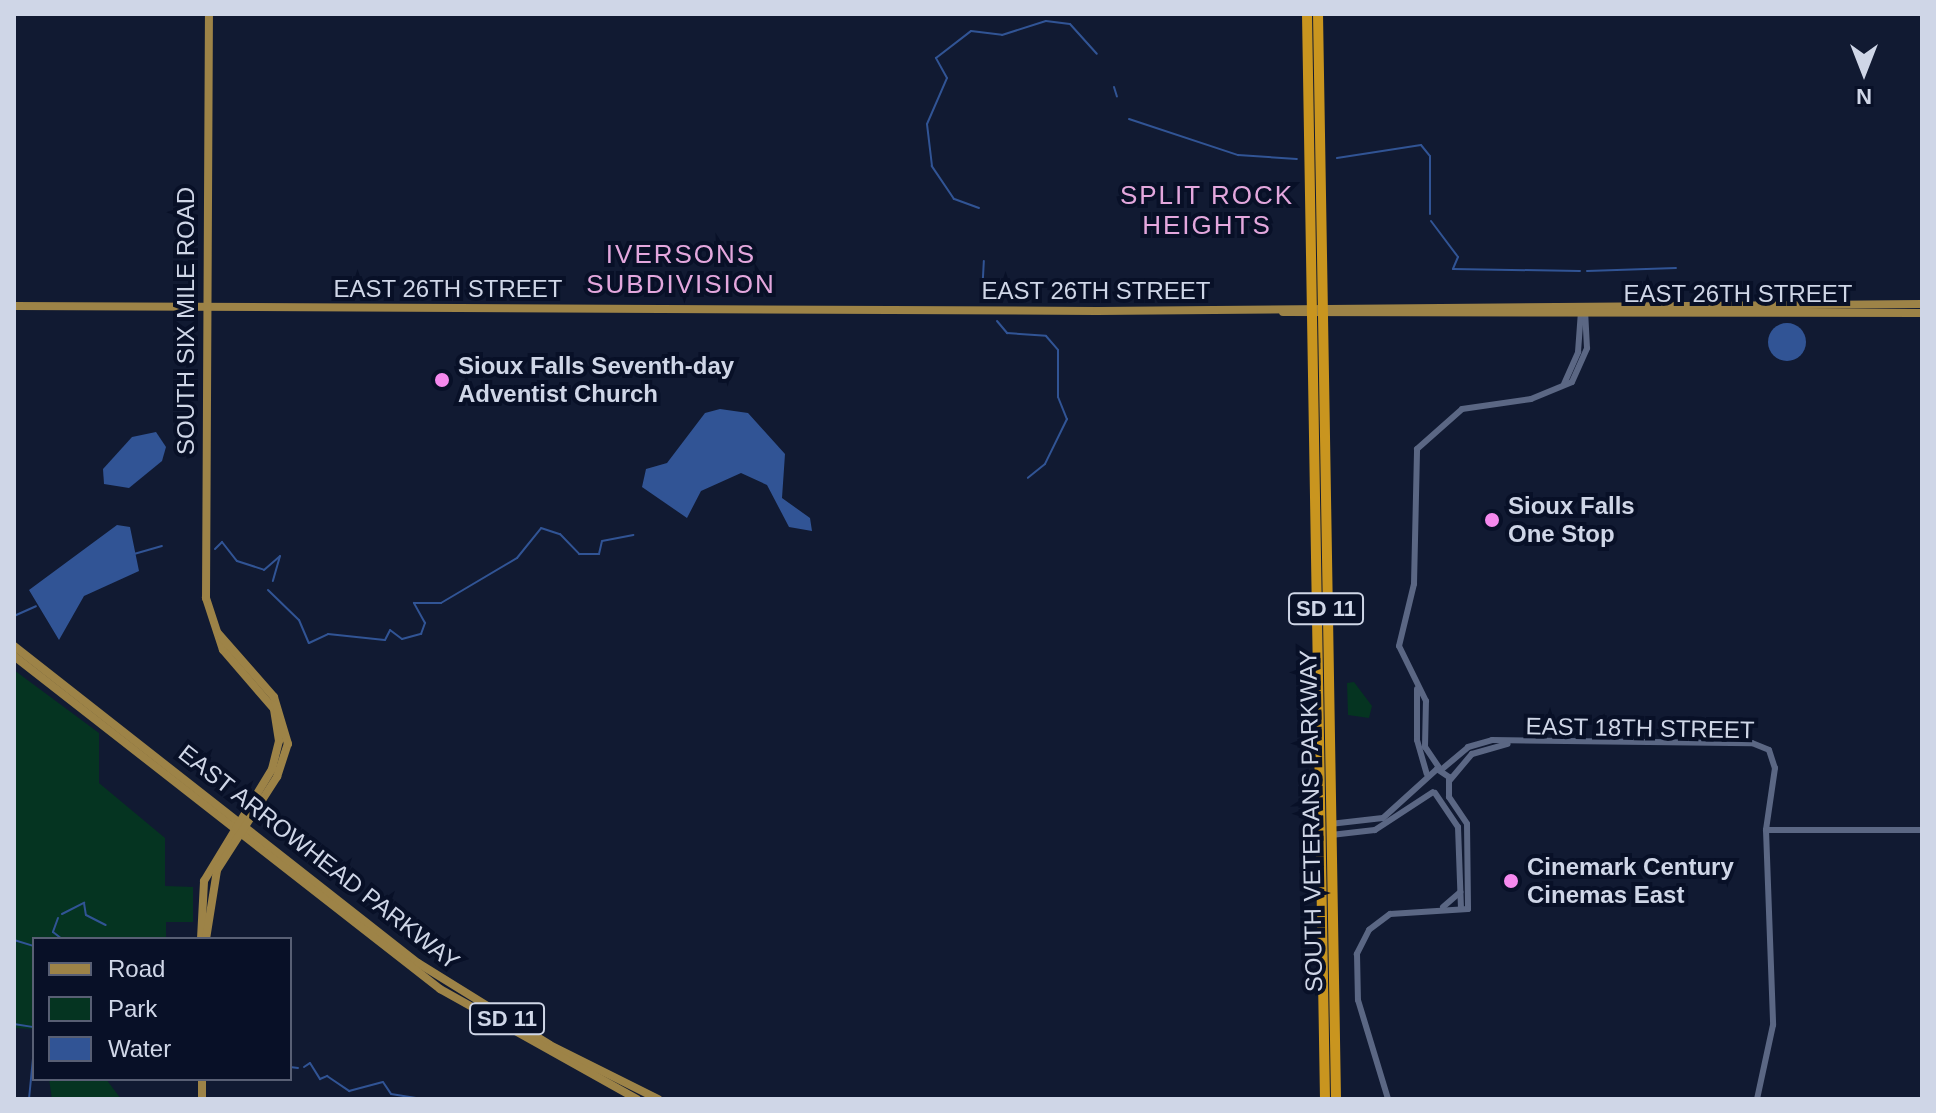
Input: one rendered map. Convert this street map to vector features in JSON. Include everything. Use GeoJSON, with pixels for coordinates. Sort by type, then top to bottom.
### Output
{"type":"FeatureCollection","features":[{"type":"Feature","properties":{"kind":"highway","name":"SOUTH VETERANS PARKWAY"},"geometry":{"type":"LineString","coordinates":[[1307,14],[1320,312],[1316,829],[1325,1099]]}},
{"type":"Feature","properties":{"kind":"highway","name":"SOUTH VETERANS PARKWAY"},"geometry":{"type":"LineString","coordinates":[[1318,14],[1328,829],[1336,1099]]}},
{"type":"Feature","properties":{"kind":"main road","name":"SOUTH SIX MILE ROAD"},"geometry":{"type":"LineString","coordinates":[[203,937],[204,881],[238,830],[272,769],[278,724],[212,627],[206,586],[209,14]]}},
{"type":"Feature","properties":{"kind":"main road","name":"EAST 26TH STREET"},"geometry":{"type":"LineString","coordinates":[[1583,312],[1922,304]]}},
{"type":"Feature","properties":{"kind":"main road","name":"EAST 26TH STREET"},"geometry":{"type":"LineString","coordinates":[[14,306],[1922,313]]}},
{"type":"Feature","properties":{"kind":"main road","name":"EAST ARROWHEAD PARKWAY"},"geometry":{"type":"LineString","coordinates":[[14,646],[315,896],[440,989],[637,1099]]}},
{"type":"Feature","properties":{"kind":"main road","name":"EAST ARROWHEAD PARKWAY"},"geometry":{"type":"LineString","coordinates":[[14,656],[238,830],[365,923],[525,1030],[658,1099]]}},
{"type":"Feature","properties":{"kind":"main road"},"geometry":{"type":"LineString","coordinates":[[315,896],[365,923]]}},
{"type":"Feature","properties":{"kind":"main road"},"geometry":{"type":"LineString","coordinates":[[440,989],[525,1030]]}},
{"type":"Feature","properties":{"kind":"street"},"geometry":{"type":"LineString","coordinates":[[1465,909],[1467,824],[1449,783],[1425,747],[1427,708],[1398,637],[1414,584],[1417,449],[1462,409],[1531,399],[1564,384],[1578,352],[1583,312]]}},
{"type":"Feature","properties":{"kind":"street"},"geometry":{"type":"LineString","coordinates":[[1416,685],[1426,778],[1458,827],[1465,909]]}},
{"type":"Feature","properties":{"kind":"street","name":"EAST 18TH STREET"},"geometry":{"type":"LineString","coordinates":[[1316,829],[1375,830],[1449,783],[1472,754],[1510,743]]}},
{"type":"Feature","properties":{"kind":"street","name":"EAST 18TH STREET"},"geometry":{"type":"LineString","coordinates":[[1328,829],[1377,820],[1426,778],[1474,744],[1752,743],[1769,750],[1775,774],[1766,830]]}},
{"type":"Feature","properties":{"kind":"street"},"geometry":{"type":"LineString","coordinates":[[1757,1099],[1773,1033],[1766,830],[1922,830]]}},
{"type":"Feature","properties":{"kind":"street"},"geometry":{"type":"LineString","coordinates":[[1388,1099],[1357,998],[1357,954],[1383,918],[1434,909],[1454,902],[1462,884]]}},
{"type":"Feature","properties":{"kind":"street"},"geometry":{"type":"LineString","coordinates":[[1434,909],[1465,909]]}},
{"type":"Feature","properties":{"kind":"green space"},"geometry":{"type":"Polygon","coordinates":[[[14,670],[99,733],[99,783],[165,838],[165,886],[193,887],[193,922],[166,922],[166,937],[32,937],[32,1029],[14,1028],[14,670]]]}},
{"type":"Feature","properties":{"kind":"green space"},"geometry":{"type":"Polygon","coordinates":[[[1354,682],[1372,706],[1369,718],[1348,715],[1347,683],[1354,682]]]}},
{"type":"Feature","properties":{"kind":"green space"},"geometry":{"type":"Polygon","coordinates":[[[49,1081],[108,1081],[121,1099],[52,1099],[49,1081]]]}},
{"type":"Feature","properties":{"kind":"water"},"geometry":{"type":"Polygon","coordinates":[[[1787,323],[1800,329],[1806,342],[1800,355],[1787,361],[1774,355],[1768,342],[1774,329],[1787,323]]]}},
{"type":"Feature","properties":{"kind":"water"},"geometry":{"type":"Polygon","coordinates":[[[720,409],[748,413],[785,454],[782,498],[810,518],[812,531],[789,527],[767,485],[741,473],[701,491],[687,518],[642,487],[646,469],[667,463],[705,413],[720,409]]]}},
{"type":"Feature","properties":{"kind":"water"},"geometry":{"type":"Polygon","coordinates":[[[156,432],[166,447],[162,461],[129,488],[104,484],[103,469],[132,437],[156,432]]]}},
{"type":"Feature","properties":{"kind":"water"},"geometry":{"type":"Polygon","coordinates":[[[117,525],[130,527],[139,571],[84,596],[59,640],[29,590],[117,525]]]}},
{"type":"Feature","properties":{"kind":"waterway"},"geometry":{"type":"LineString","coordinates":[[979,208],[954,199],[932,166],[927,124],[947,78],[936,58],[971,31],[1002,35],[1046,21],[1070,24],[1097,54]]}},
{"type":"Feature","properties":{"kind":"waterway"},"geometry":{"type":"LineString","coordinates":[[1114,87],[1117,97]]}},
{"type":"Feature","properties":{"kind":"waterway"},"geometry":{"type":"LineString","coordinates":[[1129,119],[1238,155],[1297,159]]}},
{"type":"Feature","properties":{"kind":"waterway"},"geometry":{"type":"LineString","coordinates":[[1337,158],[1421,145],[1430,156],[1430,214]]}},
{"type":"Feature","properties":{"kind":"waterway"},"geometry":{"type":"LineString","coordinates":[[1431,221],[1458,257],[1453,269],[1580,271]]}},
{"type":"Feature","properties":{"kind":"waterway"},"geometry":{"type":"LineString","coordinates":[[982,296],[984,261]]}},
{"type":"Feature","properties":{"kind":"waterway"},"geometry":{"type":"LineString","coordinates":[[1587,271],[1676,268]]}},
{"type":"Feature","properties":{"kind":"waterway"},"geometry":{"type":"LineString","coordinates":[[997,321],[1007,333],[1046,336],[1058,350],[1058,397],[1067,419],[1045,464],[1028,478]]}},
{"type":"Feature","properties":{"kind":"waterway"},"geometry":{"type":"LineString","coordinates":[[268,590],[299,620],[309,643],[328,634],[385,640],[390,630],[402,639],[421,634],[425,623],[414,603],[441,603],[517,558],[541,528],[560,534],[579,554],[599,554],[602,541],[633,535]]}},
{"type":"Feature","properties":{"kind":"waterway"},"geometry":{"type":"LineString","coordinates":[[215,549],[222,542],[237,561],[264,570],[280,556],[273,581]]}},
{"type":"Feature","properties":{"kind":"waterway"},"geometry":{"type":"LineString","coordinates":[[134,554],[162,546]]}},
{"type":"Feature","properties":{"kind":"waterway"},"geometry":{"type":"LineString","coordinates":[[14,616],[36,606]]}},
{"type":"Feature","properties":{"kind":"waterway"},"geometry":{"type":"LineString","coordinates":[[62,914],[84,903],[86,915],[106,925]]}},
{"type":"Feature","properties":{"kind":"waterway"},"geometry":{"type":"LineString","coordinates":[[58,918],[53,932],[59,937]]}},
{"type":"Feature","properties":{"kind":"waterway"},"geometry":{"type":"LineString","coordinates":[[14,940],[32,945]]}},
{"type":"Feature","properties":{"kind":"waterway"},"geometry":{"type":"LineString","coordinates":[[14,1024],[32,1027]]}},
{"type":"Feature","properties":{"kind":"waterway"},"geometry":{"type":"LineString","coordinates":[[304,1067],[310,1063],[320,1079],[327,1076],[349,1091],[383,1082],[391,1094],[421,1099]]}},
{"type":"Feature","properties":{"kind":"waterway"},"geometry":{"type":"LineString","coordinates":[[292,1067],[298,1068]]}},
{"type":"Feature","properties":{"kind":"waterway"},"geometry":{"type":"LineString","coordinates":[[29,1099],[32,1068]]}},
{"type":"Feature","properties":{"kind":"place","name":"Sioux Falls Seventh-day Adventist Church"},"geometry":{"type":"Point","coordinates":[442,380]}},
{"type":"Feature","properties":{"kind":"place","name":"Sioux Falls One Stop"},"geometry":{"type":"Point","coordinates":[1492,520]}},
{"type":"Feature","properties":{"kind":"place","name":"Cinemark Century Cinemas East"},"geometry":{"type":"Point","coordinates":[1511,881]}},
{"type":"Feature","properties":{"kind":"district","name":"SPLIT ROCK HEIGHTS"},"geometry":{"type":"Point","coordinates":[1207,211]}},
{"type":"Feature","properties":{"kind":"district","name":"IVERSONS SUBDIVISION"},"geometry":{"type":"Point","coordinates":[681,270]}}]}
